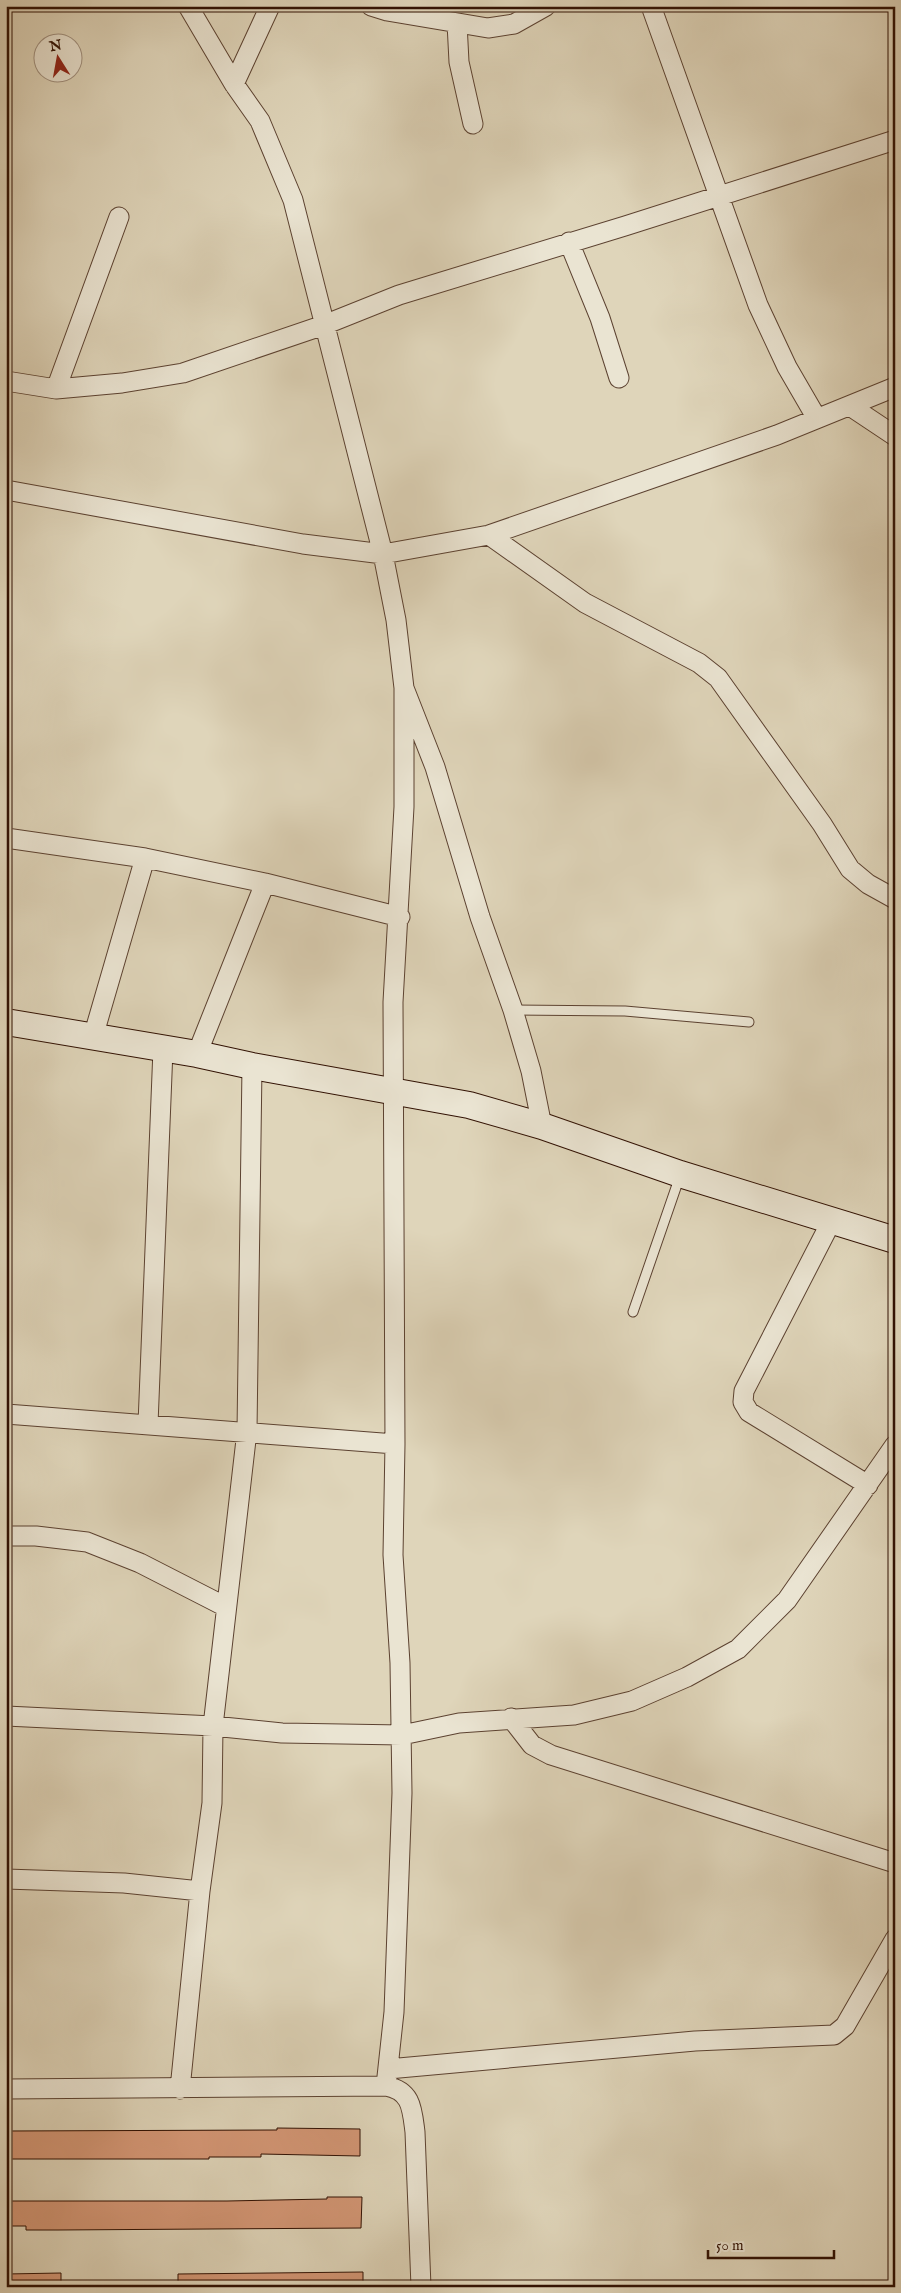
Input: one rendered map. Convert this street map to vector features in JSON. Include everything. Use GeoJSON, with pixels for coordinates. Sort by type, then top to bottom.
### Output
{"type":"FeatureCollection","features":[{"type":"Feature","properties":{"kind":"street"},"geometry":{"type":"LineString","coordinates":[[188,6],[234,84],[260,121],[293,200],[383,554],[396,620],[404,688],[404,807],[400,917],[393,1002],[395,1091],[395,1444],[393,1555],[402,1735],[402,1793],[394,2012],[387,2078]]}},
{"type":"Feature","properties":{"kind":"street"},"geometry":{"type":"LineString","coordinates":[[234,84],[270,6]]}},
{"type":"Feature","properties":{"kind":"street"},"geometry":{"type":"LineString","coordinates":[[382,8],[488,28],[514,24],[546,6]]}},
{"type":"Feature","properties":{"kind":"street"},"geometry":{"type":"LineString","coordinates":[[651,6],[720,196],[736,249],[758,305],[787,367],[816,417]]}},
{"type":"Feature","properties":{"kind":"street"},"geometry":{"type":"LineString","coordinates":[[456,23],[459,62],[473,124]]}},
{"type":"Feature","properties":{"kind":"street"},"geometry":{"type":"LineString","coordinates":[[6,381],[56,389],[122,383],[183,373],[324,325],[399,295],[895,140]]}},
{"type":"Feature","properties":{"kind":"street"},"geometry":{"type":"LineString","coordinates":[[56,389],[119,216]]}},
{"type":"Feature","properties":{"kind":"street"},"geometry":{"type":"LineString","coordinates":[[569,242],[600,318],[619,378]]}},
{"type":"Feature","properties":{"kind":"street"},"geometry":{"type":"LineString","coordinates":[[6,490],[303,544],[383,554],[489,535],[777,435],[816,417],[850,406],[895,387]]}},
{"type":"Feature","properties":{"kind":"street"},"geometry":{"type":"LineString","coordinates":[[850,406],[895,436]]}},
{"type":"Feature","properties":{"kind":"street"},"geometry":{"type":"LineString","coordinates":[[489,535],[585,602],[699,663],[718,678],[822,824],[850,870],[868,884],[895,899]]}},
{"type":"Feature","properties":{"kind":"street"},"geometry":{"type":"LineString","coordinates":[[404,688],[434,767],[480,917],[513,1010],[531,1071],[542,1126]]}},
{"type":"Feature","properties":{"kind":"street"},"geometry":{"type":"LineString","coordinates":[[6,838],[146,858],[265,883],[400,917]]}},
{"type":"Feature","properties":{"kind":"street"},"geometry":{"type":"LineString","coordinates":[[93,1037],[146,858]]}},
{"type":"Feature","properties":{"kind":"street"},"geometry":{"type":"LineString","coordinates":[[197,1054],[265,883]]}},
{"type":"Feature","properties":{"kind":"street"},"geometry":{"type":"LineString","coordinates":[[6,1022],[197,1054],[252,1066],[468,1105],[542,1126],[680,1174],[895,1240]]}},
{"type":"Feature","properties":{"kind":"street"},"geometry":{"type":"LineString","coordinates":[[148,1424],[163,1049]]}},
{"type":"Feature","properties":{"kind":"street"},"geometry":{"type":"LineString","coordinates":[[180,2089],[200,1891],[212,1803],[212,1726],[247,1431],[252,1066]]}},
{"type":"Feature","properties":{"kind":"street"},"geometry":{"type":"LineString","coordinates":[[832,1220],[744,1391],[743,1402],[749,1412],[868,1485]]}},
{"type":"Feature","properties":{"kind":"street"},"geometry":{"type":"LineString","coordinates":[[6,1414],[247,1431],[395,1444]]}},
{"type":"Feature","properties":{"kind":"street"},"geometry":{"type":"LineString","coordinates":[[6,1716],[212,1726],[282,1733],[402,1735],[458,1723],[574,1715],[632,1701],[687,1677],[738,1650],[788,1600],[895,1445]]}},
{"type":"Feature","properties":{"kind":"street"},"geometry":{"type":"LineString","coordinates":[[6,1536],[36,1536],[87,1542],[140,1563],[226,1607]]}},
{"type":"Feature","properties":{"kind":"street"},"geometry":{"type":"LineString","coordinates":[[511,1718],[532,1745],[551,1755],[895,1863]]}},
{"type":"Feature","properties":{"kind":"street"},"geometry":{"type":"LineString","coordinates":[[6,1879],[124,1883],[200,1891]]}},
{"type":"Feature","properties":{"kind":"street"},"geometry":{"type":"LineString","coordinates":[[6,2089],[180,2089],[387,2078],[696,2041],[834,2035],[845,2026],[895,1939]]}},
{"type":"Feature","properties":{"kind":"street"},"geometry":{"type":"LineString","coordinates":[[387,2078],[406,2097],[412,2111],[415,2132],[421,2287]]}},
{"type":"Feature","properties":{"kind":"lane"},"geometry":{"type":"LineString","coordinates":[[513,1010],[625,1011],[749,1022]]}},
{"type":"Feature","properties":{"kind":"lane"},"geometry":{"type":"LineString","coordinates":[[633,1312],[680,1174]]}},
{"type":"Feature","properties":{"kind":"building"},"geometry":{"type":"Polygon","coordinates":[[[277,2128],[360,2129],[360,2156],[261,2154],[261,2157],[209,2157],[209,2159],[6,2159],[6,2131],[277,2130],[277,2128]]]}},
{"type":"Feature","properties":{"kind":"building"},"geometry":{"type":"Polygon","coordinates":[[[327,2197],[362,2197],[361,2228],[26,2230],[26,2226],[6,2226],[6,2201],[227,2201],[327,2199],[327,2197]]]}},
{"type":"Feature","properties":{"kind":"building"},"geometry":{"type":"Polygon","coordinates":[[[363,2272],[363,2287],[178,2287],[178,2274],[363,2272]]]}},
{"type":"Feature","properties":{"kind":"building"},"geometry":{"type":"Polygon","coordinates":[[[61,2273],[61,2287],[6,2287],[6,2274],[61,2273]]]}}]}
